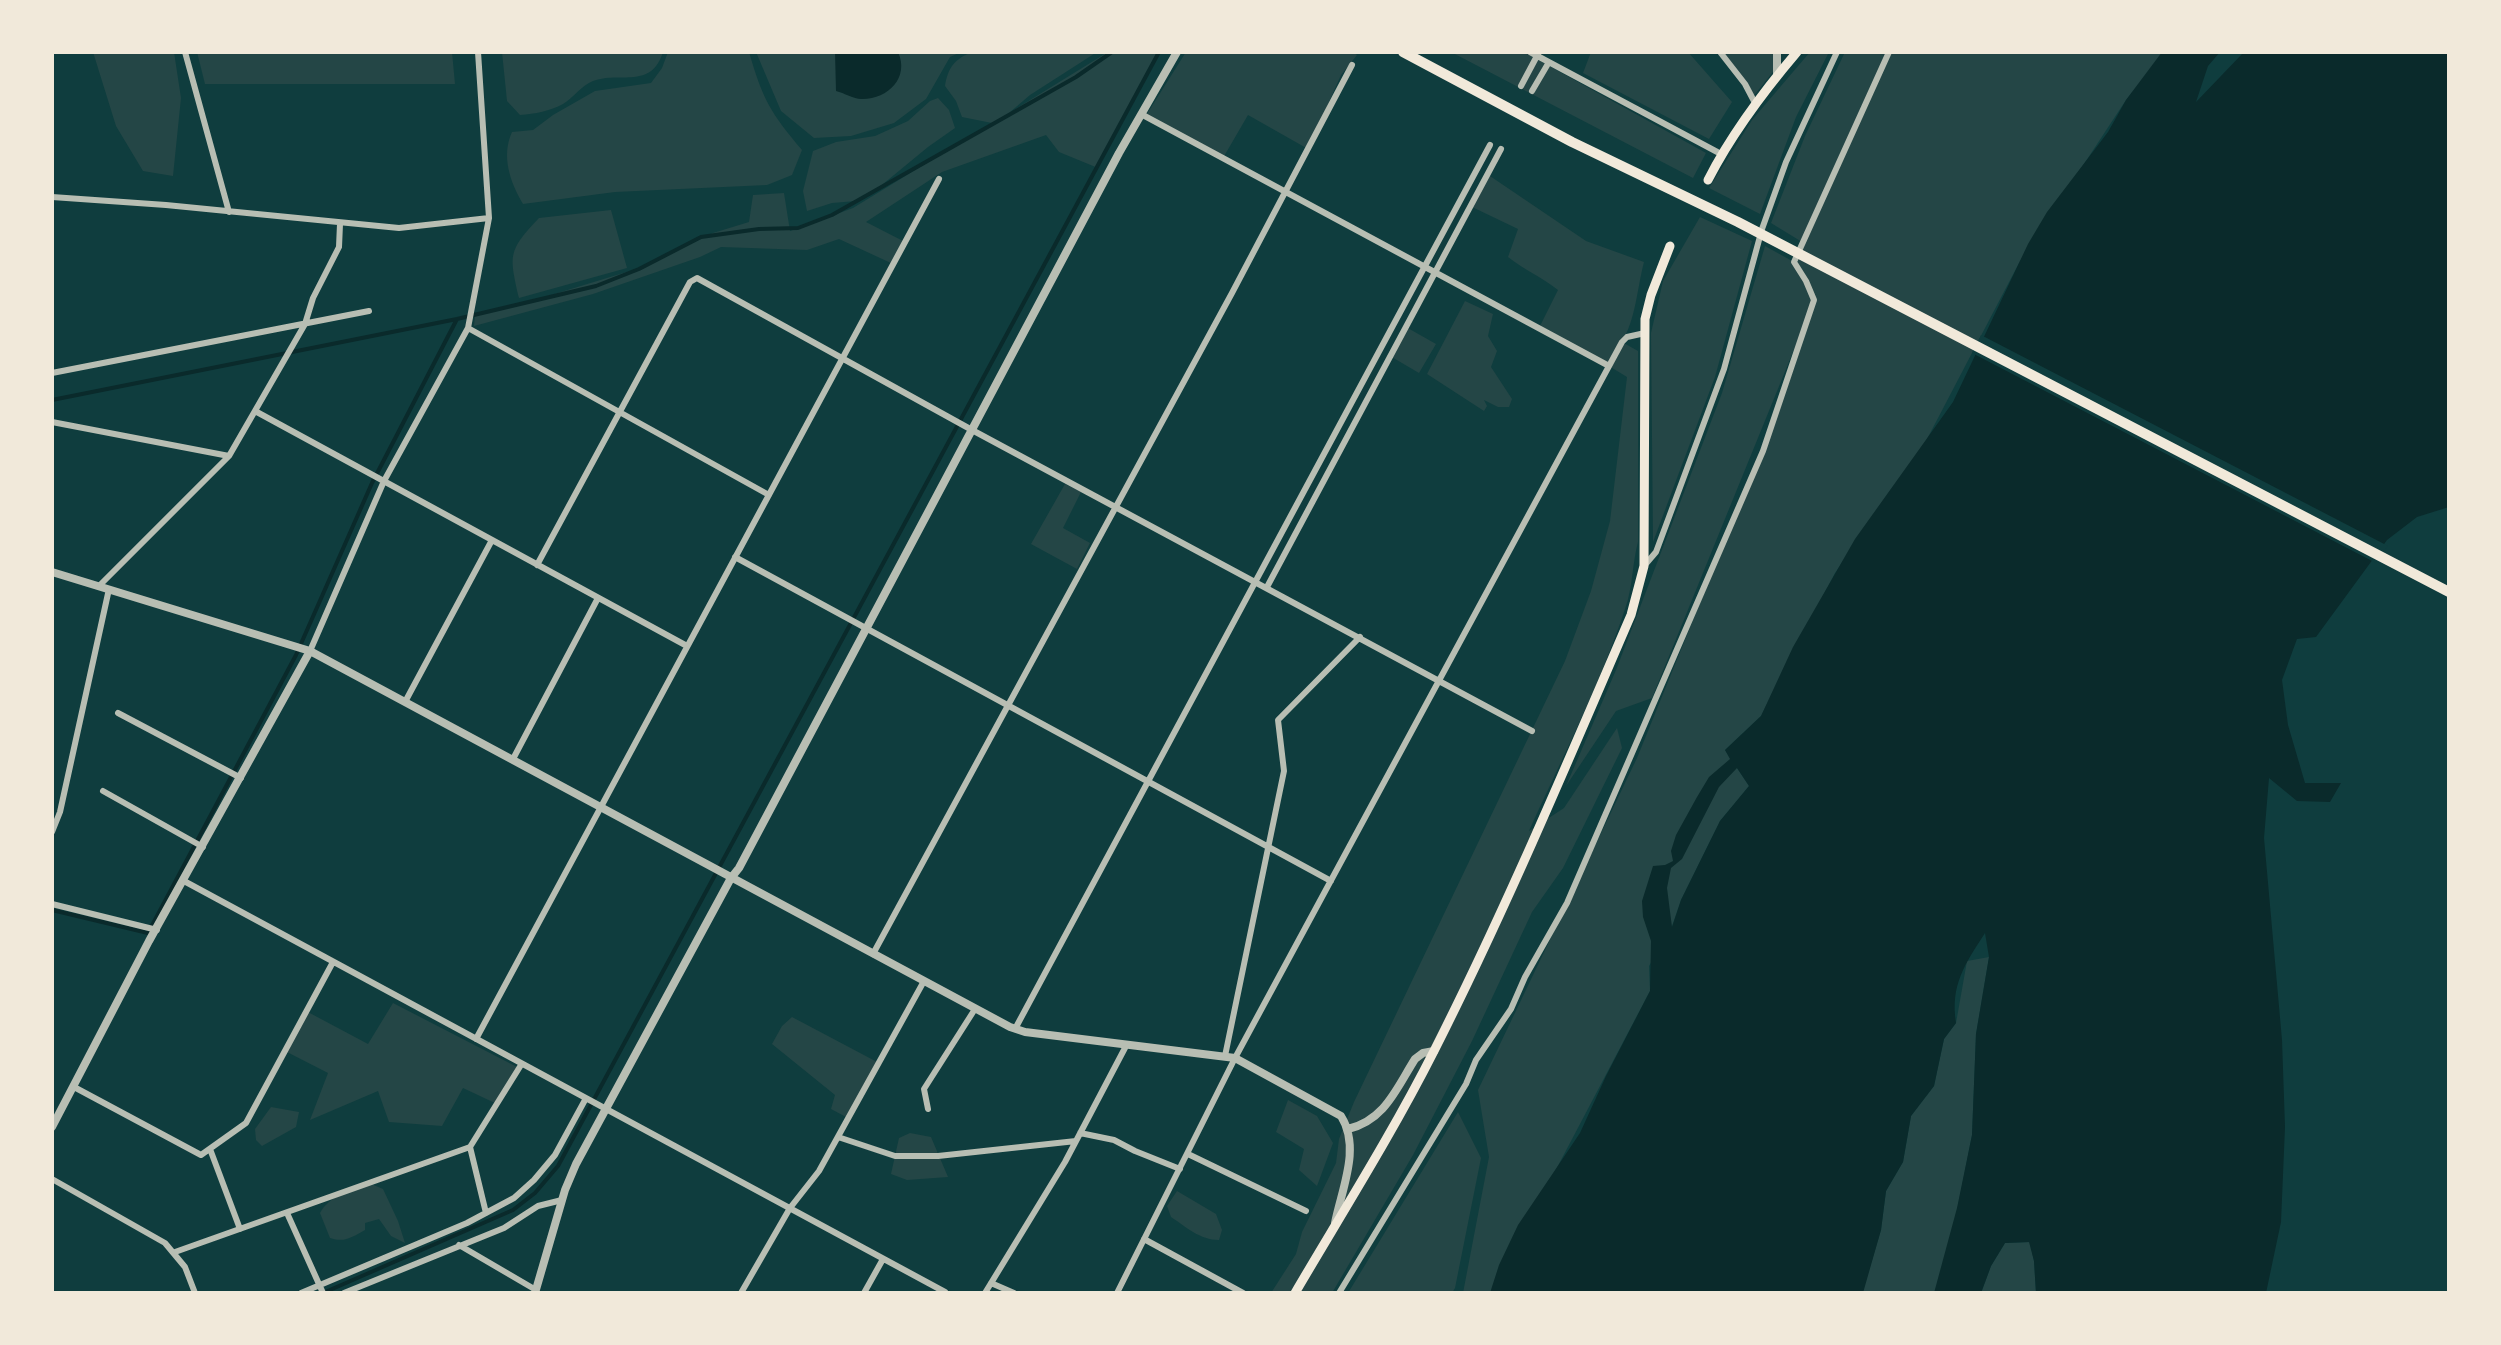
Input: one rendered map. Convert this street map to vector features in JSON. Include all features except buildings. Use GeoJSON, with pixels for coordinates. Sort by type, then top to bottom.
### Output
{"type":"FeatureCollection","features":[{"type":"Feature","properties":{"kind":"highway"},"geometry":{"type":"LineString","coordinates":[[1403,52],[1572,142],[1761,235],[2449,592]]}},
{"type":"Feature","properties":{"kind":"main road"},"geometry":{"type":"LineString","coordinates":[[1708,180],[1721,154],[1755,103],[1797,52]]}},
{"type":"Feature","properties":{"kind":"main road"},"geometry":{"type":"LineString","coordinates":[[1295,1293],[1434,1051],[1511,893],[1631,615],[1644,566],[1645,333],[1651,295],[1670,246]]}},
{"type":"Feature","properties":{"kind":"street"},"geometry":{"type":"LineString","coordinates":[[185,52],[229,212]]}},
{"type":"Feature","properties":{"kind":"street"},"geometry":{"type":"LineString","coordinates":[[52,1127],[310,651],[384,481],[468,328],[489,218],[478,52]]}},
{"type":"Feature","properties":{"kind":"street"},"geometry":{"type":"LineString","coordinates":[[459,1245],[535,1291],[576,1164],[739,868],[865,627],[1177,52]]}},
{"type":"Feature","properties":{"kind":"street"},"geometry":{"type":"LineString","coordinates":[[1720,52],[1745,84],[1755,103]]}},
{"type":"Feature","properties":{"kind":"street"},"geometry":{"type":"LineString","coordinates":[[1777,52],[1777,76]]}},
{"type":"Feature","properties":{"kind":"street"},"geometry":{"type":"LineString","coordinates":[[1644,566],[1656,552],[1703,432],[1761,235],[1786,162],[1837,52]]}},
{"type":"Feature","properties":{"kind":"street"},"geometry":{"type":"LineString","coordinates":[[1339,1293],[1466,1084],[1476,1060],[1511,1009],[1525,977],[1567,903],[1763,451],[1814,300],[1794,262],[1889,52]]}},
{"type":"Feature","properties":{"kind":"street"},"geometry":{"type":"LineString","coordinates":[[1521,86],[1536,53],[1721,154]]}},
{"type":"Feature","properties":{"kind":"street"},"geometry":{"type":"LineString","coordinates":[[1532,91],[1549,62]]}},
{"type":"Feature","properties":{"kind":"street"},"geometry":{"type":"LineString","coordinates":[[873,954],[1352,65]]}},
{"type":"Feature","properties":{"kind":"street"},"geometry":{"type":"LineString","coordinates":[[1141,114],[1609,366]]}},
{"type":"Feature","properties":{"kind":"street"},"geometry":{"type":"LineString","coordinates":[[1015,1029],[1490,145]]}},
{"type":"Feature","properties":{"kind":"street"},"geometry":{"type":"LineString","coordinates":[[1267,587],[1501,149]]}},
{"type":"Feature","properties":{"kind":"street"},"geometry":{"type":"LineString","coordinates":[[476,1039],[939,179]]}},
{"type":"Feature","properties":{"kind":"street"},"geometry":{"type":"LineString","coordinates":[[52,197],[399,228],[489,218]]}},
{"type":"Feature","properties":{"kind":"street"},"geometry":{"type":"LineString","coordinates":[[99,586],[229,456],[305,324],[313,298],[339,247],[340,224]]}},
{"type":"Feature","properties":{"kind":"street"},"geometry":{"type":"LineString","coordinates":[[537,565],[690,282],[697,278],[972,430],[1532,731]]}},
{"type":"Feature","properties":{"kind":"street"},"geometry":{"type":"LineString","coordinates":[[52,373],[369,311]]}},
{"type":"Feature","properties":{"kind":"street"},"geometry":{"type":"LineString","coordinates":[[468,328],[769,495]]}},
{"type":"Feature","properties":{"kind":"street"},"geometry":{"type":"LineString","coordinates":[[1117,1293],[1235,1058],[1609,366],[1627,337],[1645,333]]}},
{"type":"Feature","properties":{"kind":"street"},"geometry":{"type":"LineString","coordinates":[[255,411],[687,646]]}},
{"type":"Feature","properties":{"kind":"street"},"geometry":{"type":"LineString","coordinates":[[52,422],[229,456]]}},
{"type":"Feature","properties":{"kind":"street"},"geometry":{"type":"LineString","coordinates":[[405,702],[492,540]]}},
{"type":"Feature","properties":{"kind":"street"},"geometry":{"type":"LineString","coordinates":[[735,557],[1331,881]]}},
{"type":"Feature","properties":{"kind":"street"},"geometry":{"type":"LineString","coordinates":[[52,572],[310,651],[1015,1029],[1235,1058],[1341,1116],[1348,1129],[1351,1153],[1334,1227]]}},
{"type":"Feature","properties":{"kind":"street"},"geometry":{"type":"LineString","coordinates":[[52,832],[60,812],[109,589]]}},
{"type":"Feature","properties":{"kind":"street"},"geometry":{"type":"LineString","coordinates":[[513,759],[598,598]]}},
{"type":"Feature","properties":{"kind":"street"},"geometry":{"type":"LineString","coordinates":[[1225,1056],[1284,771],[1278,720],[1360,637]]}},
{"type":"Feature","properties":{"kind":"street"},"geometry":{"type":"LineString","coordinates":[[118,713],[241,778]]}},
{"type":"Feature","properties":{"kind":"street"},"geometry":{"type":"LineString","coordinates":[[103,791],[203,847]]}},
{"type":"Feature","properties":{"kind":"street"},"geometry":{"type":"LineString","coordinates":[[52,809],[60,812]]}},
{"type":"Feature","properties":{"kind":"street"},"geometry":{"type":"LineString","coordinates":[[184,881],[945,1292]]}},
{"type":"Feature","properties":{"kind":"street"},"geometry":{"type":"LineString","coordinates":[[52,904],[157,930]]}},
{"type":"Feature","properties":{"kind":"street"},"geometry":{"type":"LineString","coordinates":[[74,1087],[201,1155],[246,1123],[333,962]]}},
{"type":"Feature","properties":{"kind":"street"},"geometry":{"type":"LineString","coordinates":[[741,1293],[790,1208],[819,1171],[924,981]]}},
{"type":"Feature","properties":{"kind":"street"},"geometry":{"type":"LineString","coordinates":[[928,1109],[924,1089],[975,1009]]}},
{"type":"Feature","properties":{"kind":"street"},"geometry":{"type":"LineString","coordinates":[[985,1293],[1076,1141],[1126,1046]]}},
{"type":"Feature","properties":{"kind":"street"},"geometry":{"type":"LineString","coordinates":[[1348,1129],[1369,1123],[1379,1114],[1415,1059],[1423,1053],[1434,1051]]}},
{"type":"Feature","properties":{"kind":"street"},"geometry":{"type":"LineString","coordinates":[[175,1252],[470,1147],[521,1065]]}},
{"type":"Feature","properties":{"kind":"street"},"geometry":{"type":"LineString","coordinates":[[301,1293],[514,1198],[555,1155],[585,1100]]}},
{"type":"Feature","properties":{"kind":"street"},"geometry":{"type":"LineString","coordinates":[[1080,1133],[1114,1140],[1180,1169]]}},
{"type":"Feature","properties":{"kind":"street"},"geometry":{"type":"LineString","coordinates":[[838,1137],[895,1156],[938,1156],[1076,1141]]}},
{"type":"Feature","properties":{"kind":"street"},"geometry":{"type":"LineString","coordinates":[[470,1147],[486,1213]]}},
{"type":"Feature","properties":{"kind":"street"},"geometry":{"type":"LineString","coordinates":[[210,1149],[240,1229]]}},
{"type":"Feature","properties":{"kind":"street"},"geometry":{"type":"LineString","coordinates":[[1188,1154],[1306,1211]]}},
{"type":"Feature","properties":{"kind":"street"},"geometry":{"type":"LineString","coordinates":[[52,1179],[165,1243],[185,1267],[195,1293]]}},
{"type":"Feature","properties":{"kind":"street"},"geometry":{"type":"LineString","coordinates":[[344,1293],[504,1228],[538,1206],[562,1200]]}},
{"type":"Feature","properties":{"kind":"street"},"geometry":{"type":"LineString","coordinates":[[287,1213],[323,1293]]}},
{"type":"Feature","properties":{"kind":"street"},"geometry":{"type":"LineString","coordinates":[[1144,1239],[1243,1293]]}},
{"type":"Feature","properties":{"kind":"street"},"geometry":{"type":"LineString","coordinates":[[864,1293],[883,1259]]}},
{"type":"Feature","properties":{"kind":"street"},"geometry":{"type":"LineString","coordinates":[[991,1283],[1014,1293]]}},
{"type":"Feature","properties":{"kind":"shaded area"},"geometry":{"type":"Polygon","coordinates":[[[93,52],[174,52],[181,98],[173,176],[143,171],[116,126],[93,52]]]}},
{"type":"Feature","properties":{"kind":"shaded area"},"geometry":{"type":"Polygon","coordinates":[[[197,52],[452,52],[455,84],[205,84],[197,52]]]}},
{"type":"Feature","properties":{"kind":"shaded area"},"geometry":{"type":"Polygon","coordinates":[[[502,52],[663,52],[658,64],[643,75],[593,81],[558,106],[520,115],[507,101],[502,52]]]}},
{"type":"Feature","properties":{"kind":"shaded area"},"geometry":{"type":"Polygon","coordinates":[[[668,52],[749,52],[769,105],[802,150],[792,175],[767,185],[615,192],[523,204],[508,169],[507,150],[512,132],[533,130],[595,91],[651,83],[662,68],[668,52]]]}},
{"type":"Feature","properties":{"kind":"shaded area"},"geometry":{"type":"Polygon","coordinates":[[[756,52],[961,52],[950,57],[926,99],[894,123],[851,136],[814,138],[781,111],[756,52]]]}},
{"type":"Feature","properties":{"kind":"shaded area"},"geometry":{"type":"Polygon","coordinates":[[[835,52],[898,52],[901,70],[898,79],[887,91],[871,98],[858,99],[836,91],[835,52]]]}},
{"type":"Feature","properties":{"kind":"shaded area"},"geometry":{"type":"Polygon","coordinates":[[[972,52],[1097,52],[1030,95],[1009,113],[1108,52],[1156,52],[1158,57],[1098,168],[1059,152],[1046,135],[942,172],[866,222],[905,242],[893,264],[839,239],[807,250],[721,247],[593,294],[474,326],[475,315],[643,267],[713,233],[749,222],[753,195],[784,193],[790,231],[853,208],[992,123],[962,117],[956,101],[945,86],[953,64],[972,52]]]}},
{"type":"Feature","properties":{"kind":"shaded area"},"geometry":{"type":"Polygon","coordinates":[[[1186,52],[1353,52],[1357,55],[1341,75],[1308,149],[1248,115],[1223,158],[1145,117],[1186,52]]]}},
{"type":"Feature","properties":{"kind":"shaded area"},"geometry":{"type":"Polygon","coordinates":[[[1451,52],[1524,52],[1706,153],[1693,178],[1451,52]]]}},
{"type":"Feature","properties":{"kind":"shaded area"},"geometry":{"type":"Polygon","coordinates":[[[1591,52],[1688,52],[1732,102],[1709,139],[1583,73],[1591,52]]]}},
{"type":"Feature","properties":{"kind":"shaded area"},"geometry":{"type":"Polygon","coordinates":[[[1718,52],[1777,52],[1777,67],[1752,98],[1718,52]]]}},
{"type":"Feature","properties":{"kind":"shaded area"},"geometry":{"type":"Polygon","coordinates":[[[1810,52],[1829,52],[1796,117],[1760,214],[1709,188],[1752,120],[1810,52]]]}},
{"type":"Feature","properties":{"kind":"shaded area"},"geometry":{"type":"Polygon","coordinates":[[[1845,52],[2165,52],[2126,100],[2019,263],[1926,441],[1835,573],[1761,716],[1725,750],[1749,786],[1720,821],[1681,900],[1671,929],[1649,966],[1650,991],[1491,1293],[1463,1293],[1489,1157],[1478,1090],[1637,758],[1767,438],[1795,347],[1652,698],[1616,711],[1566,786],[1616,670],[1722,393],[1765,246],[1797,266],[1802,242],[1771,223],[1805,136],[1845,52]]]}},
{"type":"Feature","properties":{"kind":"shaded area"},"geometry":{"type":"Polygon","coordinates":[[[2162,52],[2220,52],[2208,66],[2196,102],[2244,52],[2449,52],[2449,507],[2417,517],[2387,540],[2316,637],[2297,639],[2282,680],[2288,725],[2305,783],[2341,783],[2330,802],[2297,801],[2269,778],[2264,838],[2282,1040],[2285,1127],[2281,1222],[2266,1293],[2036,1293],[2029,1242],[2005,1243],[1991,1266],[1981,1293],[1934,1293],[1957,1208],[1972,1135],[1976,1034],[1989,957],[1985,933],[1957,986],[1956,1023],[1944,1039],[1934,1086],[1911,1116],[1903,1162],[1886,1191],[1881,1230],[1863,1293],[1490,1293],[1518,1225],[1580,1133],[1650,991],[1651,941],[1643,917],[1642,901],[1653,866],[1673,861],[1671,851],[1676,835],[1697,797],[1709,777],[1730,759],[1725,750],[1761,716],[1793,647],[1855,539],[1953,402],[2028,244],[2047,212],[2108,132],[2126,100],[2162,52]],[[1737,768],[1719,787],[1682,859],[1671,868],[1667,888],[1672,927],[1681,900],[1720,821],[1749,786],[1737,768]]]}},
{"type":"Feature","properties":{"kind":"shaded area"},"geometry":{"type":"Polygon","coordinates":[[[938,98],[949,110],[955,128],[877,189],[856,201],[832,203],[807,211],[803,191],[813,151],[836,142],[875,136],[908,121],[930,101],[938,98]]]}},
{"type":"Feature","properties":{"kind":"shaded area"},"geometry":{"type":"Polygon","coordinates":[[[1487,174],[1586,241],[1644,262],[1633,313],[1622,342],[1638,351],[1638,542],[1630,592],[1592,693],[1529,831],[1564,808],[1617,728],[1622,748],[1563,868],[1532,912],[1472,1041],[1413,1155],[1332,1293],[1271,1293],[1296,1254],[1302,1232],[1336,1163],[1339,1139],[1354,1102],[1565,661],[1591,591],[1610,521],[1627,377],[1609,366],[1610,362],[1600,361],[1539,328],[1558,290],[1508,257],[1518,229],[1470,206],[1487,174]]]}},
{"type":"Feature","properties":{"kind":"shaded area"},"geometry":{"type":"Polygon","coordinates":[[[611,210],[627,268],[519,298],[513,262],[516,246],[539,218],[611,210]]]}},
{"type":"Feature","properties":{"kind":"shaded area"},"geometry":{"type":"Polygon","coordinates":[[[1700,217],[1752,241],[1715,377],[1653,542],[1651,333],[1663,281],[1700,217]]]}},
{"type":"Feature","properties":{"kind":"shaded area"},"geometry":{"type":"Polygon","coordinates":[[[1465,301],[1493,314],[1488,336],[1497,351],[1491,367],[1512,399],[1509,407],[1498,407],[1484,400],[1487,406],[1484,411],[1427,374],[1465,301]]]}},
{"type":"Feature","properties":{"kind":"shaded area"},"geometry":{"type":"Polygon","coordinates":[[[1406,327],[1436,344],[1419,373],[1390,356],[1406,327]]]}},
{"type":"Feature","properties":{"kind":"shaded area"},"geometry":{"type":"Polygon","coordinates":[[[1065,484],[1081,492],[1063,528],[1090,543],[1077,569],[1031,544],[1065,484]]]}},
{"type":"Feature","properties":{"kind":"shaded area"},"geometry":{"type":"Polygon","coordinates":[[[1989,957],[1976,1034],[1972,1135],[1941,1293],[1862,1293],[1881,1230],[1886,1191],[1903,1162],[1911,1116],[1934,1086],[1944,1039],[1956,1023],[1967,961],[1989,957]]]}},
{"type":"Feature","properties":{"kind":"shaded area"},"geometry":{"type":"Polygon","coordinates":[[[393,1003],[519,1068],[497,1104],[463,1088],[442,1126],[389,1122],[378,1091],[310,1120],[328,1073],[285,1051],[306,1011],[368,1044],[393,1003]]]}},
{"type":"Feature","properties":{"kind":"shaded area"},"geometry":{"type":"Polygon","coordinates":[[[792,1017],[879,1063],[848,1118],[831,1109],[835,1095],[772,1044],[782,1026],[792,1017]]]}},
{"type":"Feature","properties":{"kind":"shaded area"},"geometry":{"type":"Polygon","coordinates":[[[1288,1100],[1317,1116],[1333,1143],[1317,1186],[1299,1170],[1304,1149],[1276,1132],[1288,1100]]]}},
{"type":"Feature","properties":{"kind":"shaded area"},"geometry":{"type":"Polygon","coordinates":[[[271,1107],[299,1112],[296,1127],[262,1146],[256,1140],[255,1129],[271,1107]]]}},
{"type":"Feature","properties":{"kind":"shaded area"},"geometry":{"type":"Polygon","coordinates":[[[1458,1112],[1481,1158],[1452,1293],[1348,1293],[1458,1112]]]}},
{"type":"Feature","properties":{"kind":"shaded area"},"geometry":{"type":"Polygon","coordinates":[[[910,1133],[931,1137],[948,1177],[907,1180],[891,1174],[899,1138],[910,1133]]]}},
{"type":"Feature","properties":{"kind":"shaded area"},"geometry":{"type":"Polygon","coordinates":[[[369,1183],[383,1189],[405,1243],[391,1236],[379,1219],[365,1223],[365,1230],[348,1238],[330,1238],[320,1213],[324,1207],[342,1194],[369,1183]]]}},
{"type":"Feature","properties":{"kind":"shaded area"},"geometry":{"type":"Polygon","coordinates":[[[1177,1191],[1216,1214],[1222,1230],[1219,1240],[1199,1235],[1171,1217],[1167,1206],[1177,1191]]]}},
{"type":"Feature","properties":{"kind":"shaded area"},"geometry":{"type":"Polygon","coordinates":[[[2030,1242],[2036,1293],[1981,1293],[1991,1266],[2005,1243],[2030,1242]]]}},
{"type":"Feature","properties":{"kind":"pier"},"geometry":{"type":"Polygon","coordinates":[[[1981,335],[2388,546],[2376,563],[1972,353],[1981,335]]]}},
{"type":"Feature","properties":{"kind":"waterway"},"geometry":{"type":"LineString","coordinates":[[52,400],[457,319],[596,286],[639,269],[701,237],[759,229],[798,228],[832,215],[1076,77],[1112,52]]}},
{"type":"Feature","properties":{"kind":"waterway"},"geometry":{"type":"LineString","coordinates":[[323,1293],[513,1210],[535,1193],[558,1166],[1159,52]]}},
{"type":"Feature","properties":{"kind":"waterway"},"geometry":{"type":"LineString","coordinates":[[52,910],[148,933],[296,655],[372,483],[457,319]]}}]}
